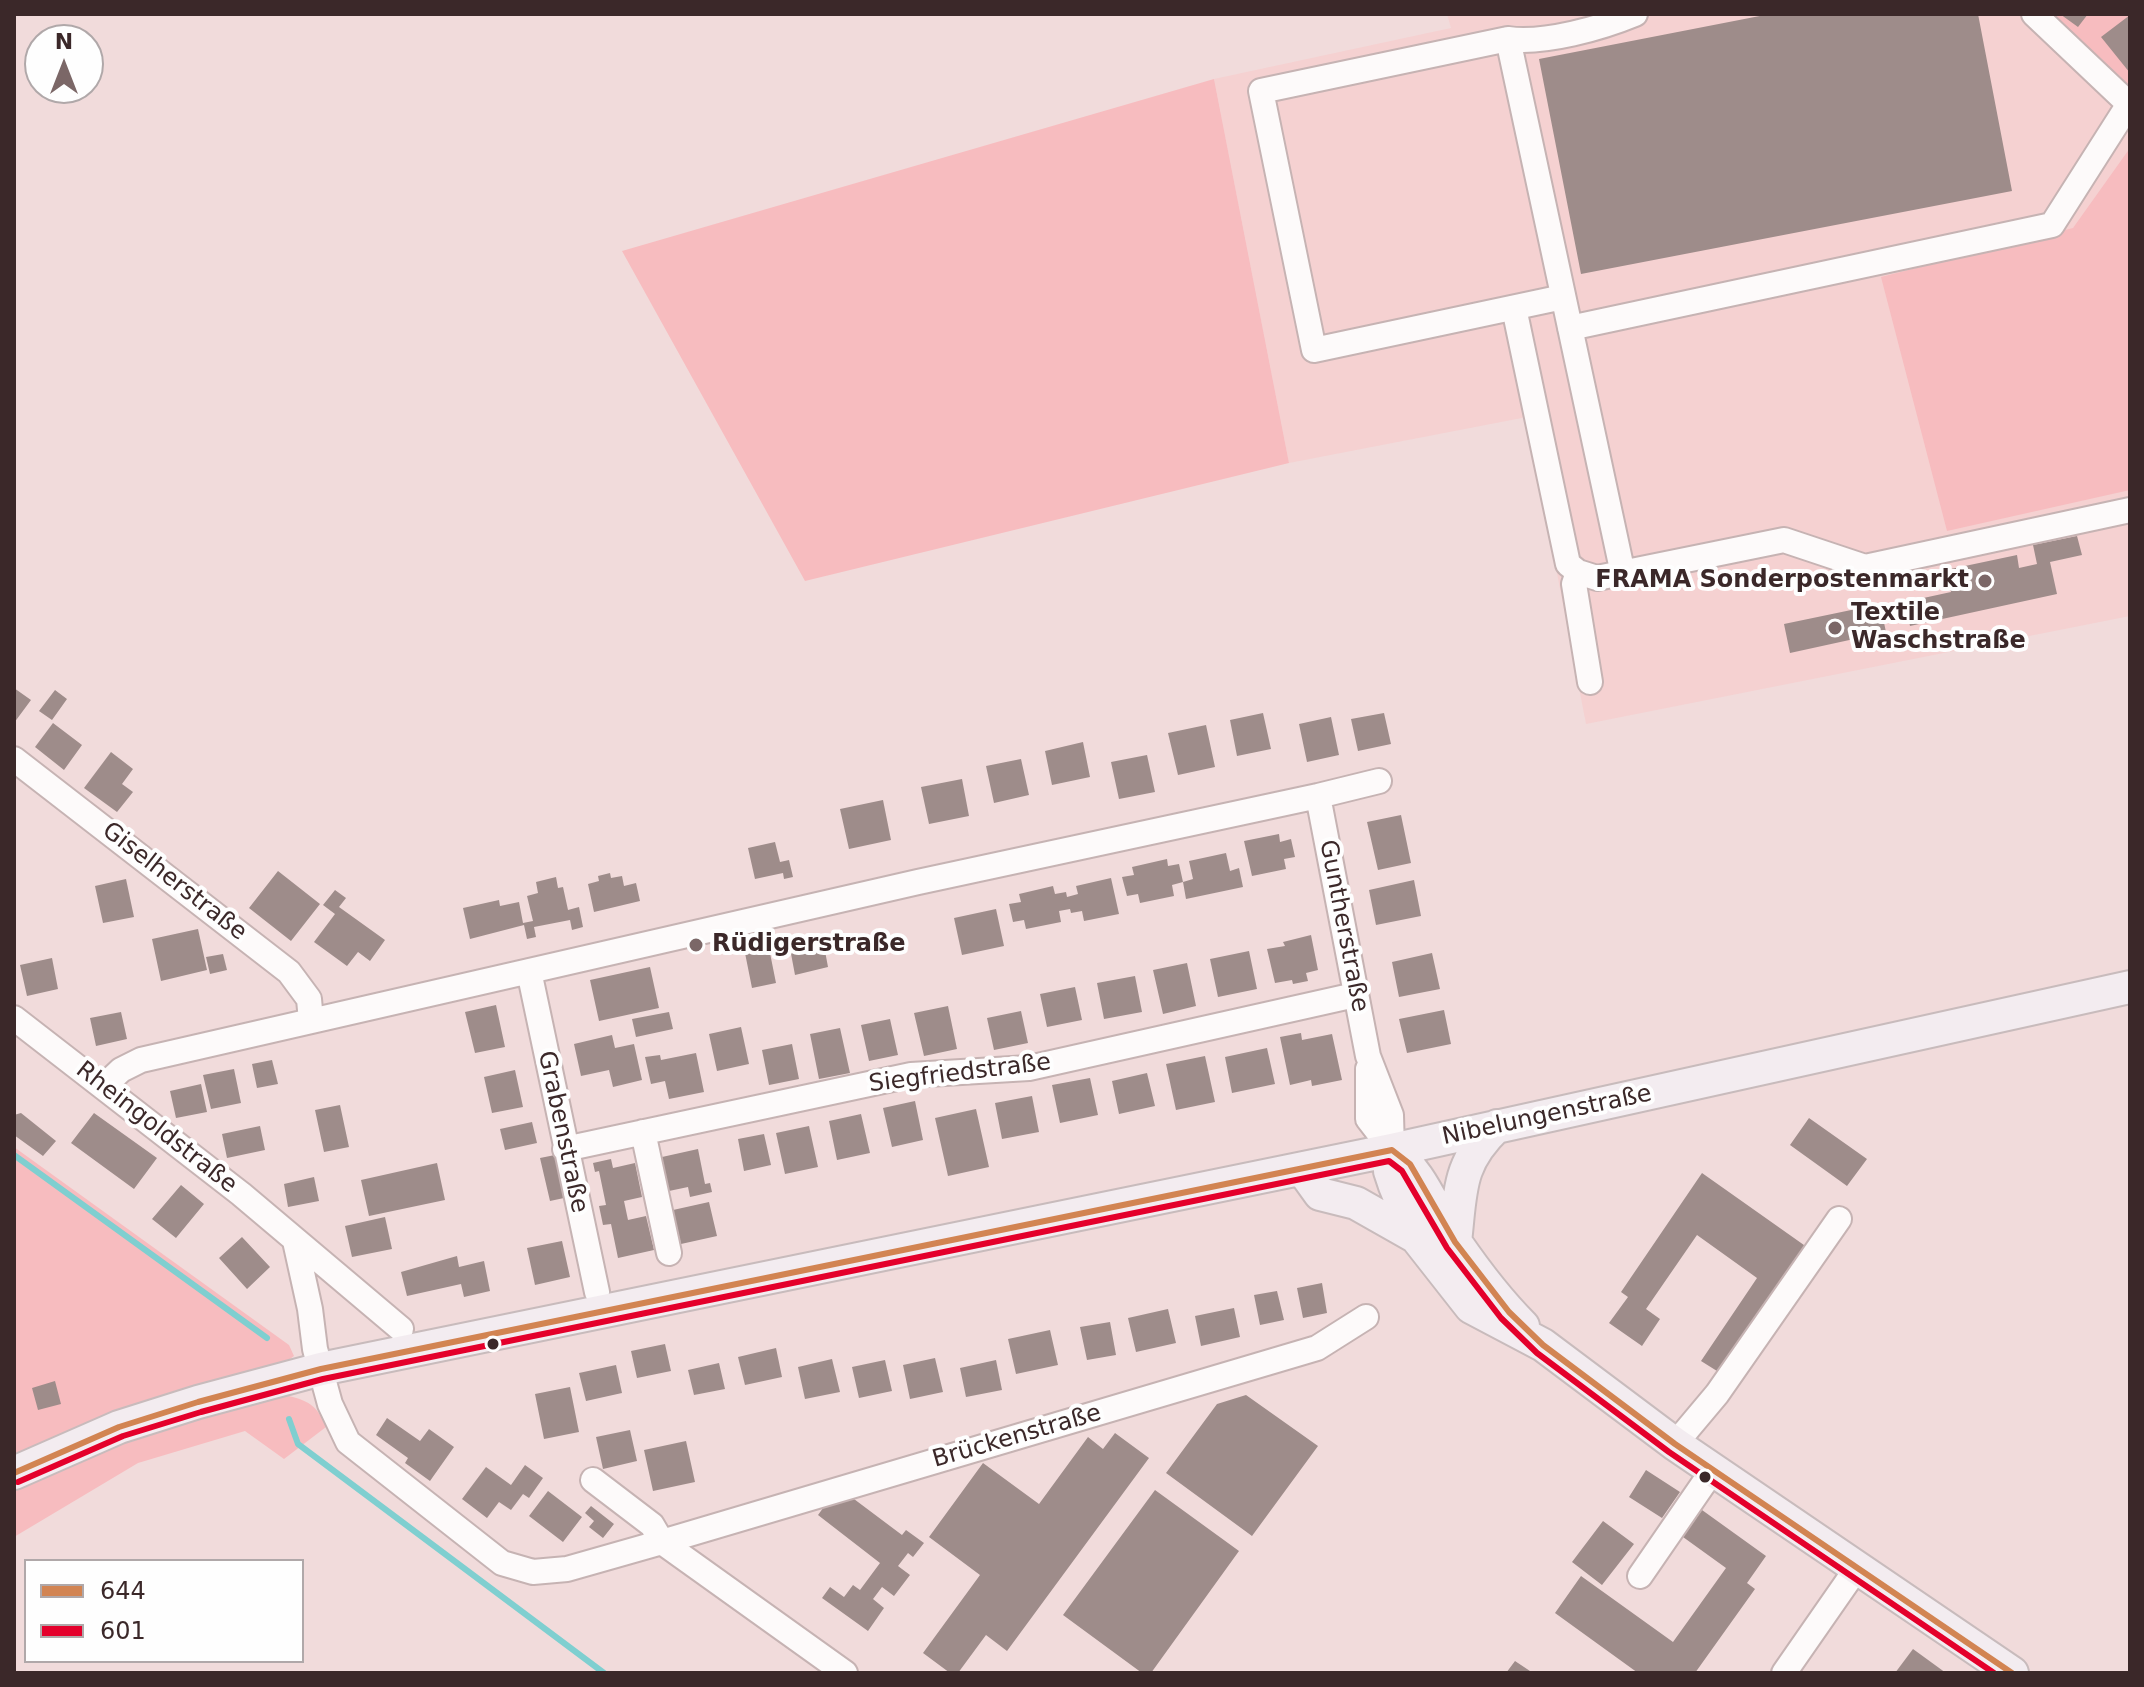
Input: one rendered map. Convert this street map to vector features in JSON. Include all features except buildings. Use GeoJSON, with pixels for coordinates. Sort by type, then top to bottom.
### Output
{"type":"FeatureCollection","features":[{"type":"Feature","properties":{"kind":"main road","name":"Nibelungenstraße"},"geometry":{"type":"LineString","coordinates":[[17,1473],[119,1427],[321,1369],[1392,1150],[2130,987]]}},
{"type":"Feature","properties":{"kind":"main road"},"geometry":{"type":"LineString","coordinates":[[1455,1242],[1463,1178],[1470,1157],[1497,1126]]}},
{"type":"Feature","properties":{"kind":"main road"},"geometry":{"type":"LineString","coordinates":[[1392,1150],[1390,1171],[1416,1237],[1471,1307],[1543,1345]]}},
{"type":"Feature","properties":{"kind":"main road"},"geometry":{"type":"LineString","coordinates":[[1392,1150],[1410,1164],[1455,1242],[1509,1312],[1543,1345],[1675,1444],[2012,1673]]}},
{"type":"Feature","properties":{"kind":"main road"},"geometry":{"type":"LineString","coordinates":[[1302,1169],[1320,1194],[1346,1199],[1416,1237]]}},
{"type":"Feature","properties":{"kind":"street"},"geometry":{"type":"LineString","coordinates":[[1563,297],[1314,350],[1261,91],[1508,39],[1527,42],[1614,23],[1635,14]]}},
{"type":"Feature","properties":{"kind":"street"},"geometry":{"type":"LineString","coordinates":[[1570,328],[2052,225],[2130,104],[2034,14]]}},
{"type":"Feature","properties":{"kind":"street"},"geometry":{"type":"LineString","coordinates":[[1508,39],[1623,574]]}},
{"type":"Feature","properties":{"kind":"street"},"geometry":{"type":"LineString","coordinates":[[1514,308],[1568,564],[1578,572],[1597,578],[1623,574],[1784,540],[1865,567],[2130,510]]}},
{"type":"Feature","properties":{"kind":"street"},"geometry":{"type":"LineString","coordinates":[[1578,572],[1574,584],[1590,682]]}},
{"type":"Feature","properties":{"kind":"street","name":"Giselherstraße"},"geometry":{"type":"LineString","coordinates":[[14,759],[289,972],[309,999],[311,1021]]}},
{"type":"Feature","properties":{"kind":"street"},"geometry":{"type":"LineString","coordinates":[[103,1087],[121,1070],[141,1060],[918,882],[1379,781]]}},
{"type":"Feature","properties":{"kind":"street","name":"Guntherstraße"},"geometry":{"type":"LineString","coordinates":[[1318,796],[1368,1056],[1391,1115],[1392,1150]]}},
{"type":"Feature","properties":{"kind":"street","name":"Grabenstraße"},"geometry":{"type":"LineString","coordinates":[[529,971],[597,1292]]}},
{"type":"Feature","properties":{"kind":"street","name":"Siegfriedstraße"},"geometry":{"type":"LineString","coordinates":[[565,1149],[911,1075],[1029,1068],[1355,995]]}},
{"type":"Feature","properties":{"kind":"street","name":"Rheingoldstraße"},"geometry":{"type":"LineString","coordinates":[[14,1018],[241,1194],[401,1329]]}},
{"type":"Feature","properties":{"kind":"street"},"geometry":{"type":"LineString","coordinates":[[643,1132],[669,1253]]}},
{"type":"Feature","properties":{"kind":"street"},"geometry":{"type":"LineString","coordinates":[[1675,1444],[1717,1394],[1839,1219]]}},
{"type":"Feature","properties":{"kind":"street"},"geometry":{"type":"LineString","coordinates":[[295,1241],[321,1369]]}},
{"type":"Feature","properties":{"kind":"street","name":"Brückenstraße"},"geometry":{"type":"LineString","coordinates":[[321,1369],[330,1404],[348,1442],[502,1563],[533,1572],[567,1569],[662,1542],[1317,1348],[1366,1317]]}},
{"type":"Feature","properties":{"kind":"street"},"geometry":{"type":"LineString","coordinates":[[1640,1576],[1713,1470]]}},
{"type":"Feature","properties":{"kind":"street"},"geometry":{"type":"LineString","coordinates":[[593,1480],[652,1525],[662,1542],[845,1673]]}},
{"type":"Feature","properties":{"kind":"street"},"geometry":{"type":"LineString","coordinates":[[1784,1673],[1857,1568]]}},
{"type":"Feature","properties":{"kind":"shaded area"},"geometry":{"type":"Polygon","coordinates":[[[1447,14],[2048,14],[2130,97],[2130,616],[1586,724],[1527,417],[1289,463],[1214,79],[1451,28],[1447,14]]]}},
{"type":"Feature","properties":{"kind":"shaded area"},"geometry":{"type":"Polygon","coordinates":[[[2048,14],[2130,14],[2130,97],[2048,14]]]}},
{"type":"Feature","properties":{"kind":"shaded area"},"geometry":{"type":"Polygon","coordinates":[[[1214,79],[1289,463],[805,581],[622,251],[1214,79]]]}},
{"type":"Feature","properties":{"kind":"shaded area"},"geometry":{"type":"Polygon","coordinates":[[[2130,148],[2130,490],[1947,531],[1881,277],[2073,228],[2130,148]]]}},
{"type":"Feature","properties":{"kind":"shaded area"},"geometry":{"type":"Polygon","coordinates":[[[14,1147],[289,1345],[294,1356],[260,1370],[200,1383],[167,1395],[14,1462],[14,1147]]]}},
{"type":"Feature","properties":{"kind":"shaded area"},"geometry":{"type":"Polygon","coordinates":[[[289,1396],[312,1406],[326,1427],[284,1459],[245,1431],[138,1463],[14,1537],[14,1489],[118,1441],[228,1409],[289,1396]]]}},
{"type":"Feature","properties":{"kind":"waterway"},"geometry":{"type":"LineString","coordinates":[[14,1155],[267,1338]]}},
{"type":"Feature","properties":{"kind":"waterway"},"geometry":{"type":"LineString","coordinates":[[289,1419],[298,1444],[604,1673]]}},
{"type":"Feature","properties":{"kind":"transit line","name":"644"},"geometry":{"type":"LineString","coordinates":[[14,1473],[119,1427],[321,1369],[1392,1150],[1410,1164],[1455,1242],[1509,1312],[1543,1345],[1675,1444],[2012,1673]]}},
{"type":"Feature","properties":{"kind":"transit line","name":"601"},"geometry":{"type":"LineString","coordinates":[[18,1482],[123,1436],[323,1379],[1389,1161],[1402,1171],[1447,1248],[1501,1318],[1537,1353],[1669,1452],[1994,1673]]}},
{"type":"Feature","properties":{"kind":"place","name":"FRAMA Sonderpostenmarkt"},"geometry":{"type":"Point","coordinates":[1985,581]}},
{"type":"Feature","properties":{"kind":"place","name":"Textile Waschstraße"},"geometry":{"type":"Point","coordinates":[1835,628]}},
{"type":"Feature","properties":{"kind":"place","name":"Rüdigerstraße"},"geometry":{"type":"Point","coordinates":[696,945]}}]}
